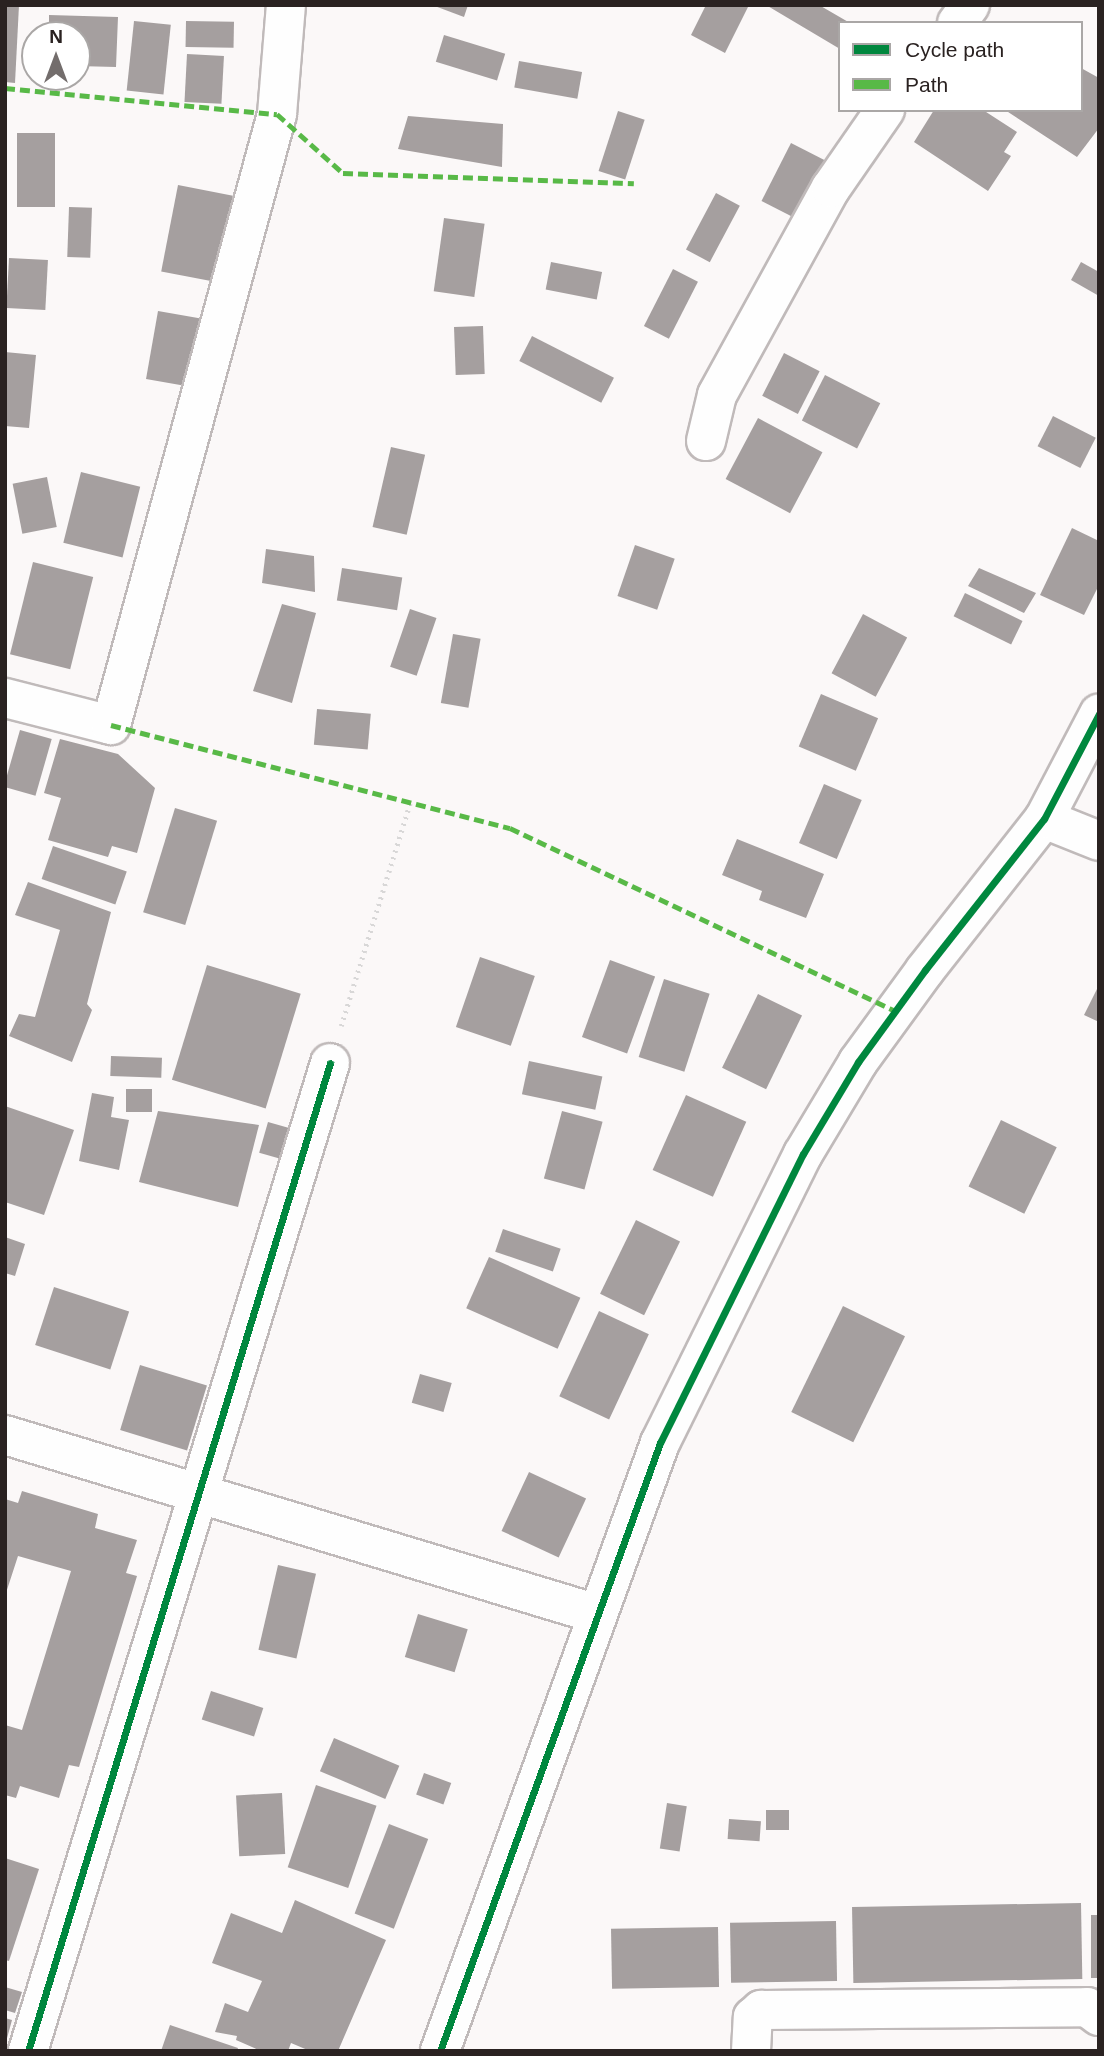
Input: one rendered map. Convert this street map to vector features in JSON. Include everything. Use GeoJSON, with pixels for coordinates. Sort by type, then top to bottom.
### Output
{"type":"FeatureCollection","features":[{"type":"Feature","properties":{"kind":"street"},"geometry":{"type":"LineString","coordinates":[[5,698],[111,725],[277,114],[286,5]]}},
{"type":"Feature","properties":{"kind":"street"},"geometry":{"type":"LineString","coordinates":[[958,21],[970,5]]}},
{"type":"Feature","properties":{"kind":"street"},"geometry":{"type":"LineString","coordinates":[[706,441],[717,395],[831,188],[884,112]]}},
{"type":"Feature","properties":{"kind":"street"},"geometry":{"type":"LineString","coordinates":[[440,2051],[660,1443],[803,1154],[858,1062],[894,1010],[1044,819],[1099,714]]}},
{"type":"Feature","properties":{"kind":"street"},"geometry":{"type":"LineString","coordinates":[[1044,819],[1099,841]]}},
{"type":"Feature","properties":{"kind":"street"},"geometry":{"type":"LineString","coordinates":[[28,2051],[330,1063]]}},
{"type":"Feature","properties":{"kind":"street"},"geometry":{"type":"LineString","coordinates":[[5,1435],[597,1614]]}},
{"type":"Feature","properties":{"kind":"street"},"geometry":{"type":"LineString","coordinates":[[751,2051],[753,2017],[761,2010],[1087,2007],[1099,2016]]}},
{"type":"Feature","properties":{"kind":"path"},"geometry":{"type":"LineString","coordinates":[[330,1063],[410,803]]}},
{"type":"Feature","properties":{"kind":"building"},"geometry":{"type":"Polygon","coordinates":[[[5,5],[19,5],[15,83],[5,82],[5,5]]]}},
{"type":"Feature","properties":{"kind":"building"},"geometry":{"type":"Polygon","coordinates":[[[432,5],[468,5],[464,17],[432,5]]]}},
{"type":"Feature","properties":{"kind":"building"},"geometry":{"type":"Polygon","coordinates":[[[706,5],[749,5],[725,53],[691,35],[706,5]]]}},
{"type":"Feature","properties":{"kind":"building"},"geometry":{"type":"Polygon","coordinates":[[[766,5],[819,5],[847,21],[838,21],[838,48],[766,5]]]}},
{"type":"Feature","properties":{"kind":"building"},"geometry":{"type":"Polygon","coordinates":[[[49,15],[118,17],[116,67],[91,66],[91,21],[49,21],[49,15]]]}},
{"type":"Feature","properties":{"kind":"building"},"geometry":{"type":"Polygon","coordinates":[[[134,21],[171,25],[163,94],[127,91],[134,21]]]}},
{"type":"Feature","properties":{"kind":"building"},"geometry":{"type":"Polygon","coordinates":[[[186,21],[234,22],[234,48],[186,47],[186,21]]]}},
{"type":"Feature","properties":{"kind":"building"},"geometry":{"type":"Polygon","coordinates":[[[444,35],[505,54],[497,80],[436,62],[444,35]]]}},
{"type":"Feature","properties":{"kind":"building"},"geometry":{"type":"Polygon","coordinates":[[[187,54],[224,56],[221,104],[184,102],[187,54]]]}},
{"type":"Feature","properties":{"kind":"building"},"geometry":{"type":"Polygon","coordinates":[[[519,61],[582,72],[577,99],[514,88],[519,61]]]}},
{"type":"Feature","properties":{"kind":"building"},"geometry":{"type":"Polygon","coordinates":[[[1083,69],[1099,78],[1099,128],[1077,157],[1008,112],[1083,112],[1083,69]]]}},
{"type":"Feature","properties":{"kind":"building"},"geometry":{"type":"Polygon","coordinates":[[[618,111],[645,120],[625,180],[599,171],[618,111]]]}},
{"type":"Feature","properties":{"kind":"building"},"geometry":{"type":"Polygon","coordinates":[[[933,112],[986,112],[1017,132],[1004,152],[1011,156],[988,191],[914,142],[933,112]]]}},
{"type":"Feature","properties":{"kind":"building"},"geometry":{"type":"Polygon","coordinates":[[[408,116],[503,124],[502,167],[398,149],[408,116]]]}},
{"type":"Feature","properties":{"kind":"building"},"geometry":{"type":"Polygon","coordinates":[[[17,133],[55,133],[55,207],[17,207],[17,133]]]}},
{"type":"Feature","properties":{"kind":"building"},"geometry":{"type":"Polygon","coordinates":[[[791,143],[830,163],[801,221],[761,201],[791,143]]]}},
{"type":"Feature","properties":{"kind":"building"},"geometry":{"type":"Polygon","coordinates":[[[178,185],[233,196],[216,282],[161,271],[178,185]]]}},
{"type":"Feature","properties":{"kind":"building"},"geometry":{"type":"Polygon","coordinates":[[[716,193],[740,206],[710,262],[686,250],[716,193]]]}},
{"type":"Feature","properties":{"kind":"building"},"geometry":{"type":"Polygon","coordinates":[[[69,207],[92,208],[90,258],[67,257],[69,207]]]}},
{"type":"Feature","properties":{"kind":"building"},"geometry":{"type":"Polygon","coordinates":[[[444,218],[485,224],[474,297],[434,291],[444,218]]]}},
{"type":"Feature","properties":{"kind":"building"},"geometry":{"type":"Polygon","coordinates":[[[9,258],[48,260],[45,310],[6,308],[9,258]]]}},
{"type":"Feature","properties":{"kind":"building"},"geometry":{"type":"Polygon","coordinates":[[[551,262],[602,272],[597,299],[546,289],[551,262]]]}},
{"type":"Feature","properties":{"kind":"building"},"geometry":{"type":"Polygon","coordinates":[[[1081,262],[1099,272],[1099,296],[1071,280],[1081,262]]]}},
{"type":"Feature","properties":{"kind":"building"},"geometry":{"type":"Polygon","coordinates":[[[673,269],[698,282],[669,339],[644,326],[673,269]]]}},
{"type":"Feature","properties":{"kind":"building"},"geometry":{"type":"Polygon","coordinates":[[[158,311],[199,318],[187,386],[146,379],[158,311]]]}},
{"type":"Feature","properties":{"kind":"building"},"geometry":{"type":"Polygon","coordinates":[[[483,326],[485,374],[456,375],[454,327],[483,326]]]}},
{"type":"Feature","properties":{"kind":"building"},"geometry":{"type":"Polygon","coordinates":[[[532,336],[614,378],[601,403],[519,361],[532,336]]]}},
{"type":"Feature","properties":{"kind":"building"},"geometry":{"type":"Polygon","coordinates":[[[5,352],[36,355],[29,428],[5,426],[5,352]]]}},
{"type":"Feature","properties":{"kind":"building"},"geometry":{"type":"Polygon","coordinates":[[[784,353],[820,371],[798,414],[762,396],[784,353]]]}},
{"type":"Feature","properties":{"kind":"building"},"geometry":{"type":"Polygon","coordinates":[[[825,375],[880,403],[857,449],[802,420],[825,375]]]}},
{"type":"Feature","properties":{"kind":"building"},"geometry":{"type":"Polygon","coordinates":[[[1053,416],[1096,438],[1080,468],[1038,446],[1053,416]]]}},
{"type":"Feature","properties":{"kind":"building"},"geometry":{"type":"Polygon","coordinates":[[[758,418],[822,452],[790,513],[726,479],[758,418]]]}},
{"type":"Feature","properties":{"kind":"building"},"geometry":{"type":"Polygon","coordinates":[[[391,447],[425,455],[407,535],[373,527],[391,447]]]}},
{"type":"Feature","properties":{"kind":"building"},"geometry":{"type":"Polygon","coordinates":[[[81,472],[140,487],[123,558],[63,543],[81,472]]]}},
{"type":"Feature","properties":{"kind":"building"},"geometry":{"type":"Polygon","coordinates":[[[47,477],[57,527],[22,534],[13,484],[47,477]]]}},
{"type":"Feature","properties":{"kind":"building"},"geometry":{"type":"Polygon","coordinates":[[[1072,528],[1099,541],[1099,585],[1084,615],[1040,595],[1072,528]]]}},
{"type":"Feature","properties":{"kind":"building"},"geometry":{"type":"Polygon","coordinates":[[[635,545],[675,559],[657,610],[617,596],[635,545]]]}},
{"type":"Feature","properties":{"kind":"building"},"geometry":{"type":"Polygon","coordinates":[[[266,549],[314,556],[315,592],[262,583],[266,549]]]}},
{"type":"Feature","properties":{"kind":"building"},"geometry":{"type":"Polygon","coordinates":[[[33,562],[93,577],[70,669],[10,654],[33,562]]]}},
{"type":"Feature","properties":{"kind":"building"},"geometry":{"type":"Polygon","coordinates":[[[342,568],[402,578],[397,610],[337,601],[342,568]]]}},
{"type":"Feature","properties":{"kind":"building"},"geometry":{"type":"Polygon","coordinates":[[[979,568],[1036,593],[1024,613],[968,586],[979,568]]]}},
{"type":"Feature","properties":{"kind":"building"},"geometry":{"type":"Polygon","coordinates":[[[965,593],[1023,621],[1011,644],[954,616],[965,593]]]}},
{"type":"Feature","properties":{"kind":"building"},"geometry":{"type":"Polygon","coordinates":[[[282,604],[316,613],[292,703],[253,691],[282,604]]]}},
{"type":"Feature","properties":{"kind":"building"},"geometry":{"type":"Polygon","coordinates":[[[410,609],[436,618],[417,676],[390,667],[410,609]]]}},
{"type":"Feature","properties":{"kind":"building"},"geometry":{"type":"Polygon","coordinates":[[[863,614],[907,637],[876,697],[832,673],[863,614]]]}},
{"type":"Feature","properties":{"kind":"building"},"geometry":{"type":"Polygon","coordinates":[[[453,634],[481,639],[468,708],[441,703],[453,634]]]}},
{"type":"Feature","properties":{"kind":"building"},"geometry":{"type":"Polygon","coordinates":[[[821,694],[878,718],[856,771],[799,746],[821,694]]]}},
{"type":"Feature","properties":{"kind":"building"},"geometry":{"type":"Polygon","coordinates":[[[317,709],[371,714],[368,750],[314,745],[317,709]]]}},
{"type":"Feature","properties":{"kind":"building"},"geometry":{"type":"Polygon","coordinates":[[[20,730],[52,739],[35,796],[5,787],[20,730]]]}},
{"type":"Feature","properties":{"kind":"building"},"geometry":{"type":"Polygon","coordinates":[[[60,739],[118,754],[155,788],[137,853],[112,846],[108,857],[48,840],[61,798],[44,793],[60,739]]]}},
{"type":"Feature","properties":{"kind":"building"},"geometry":{"type":"Polygon","coordinates":[[[824,784],[862,800],[837,859],[799,843],[824,784]]]}},
{"type":"Feature","properties":{"kind":"building"},"geometry":{"type":"Polygon","coordinates":[[[175,808],[217,821],[185,925],[143,912],[175,808]]]}},
{"type":"Feature","properties":{"kind":"building"},"geometry":{"type":"Polygon","coordinates":[[[737,839],[824,874],[806,918],[759,900],[762,891],[722,875],[737,839]]]}},
{"type":"Feature","properties":{"kind":"building"},"geometry":{"type":"Polygon","coordinates":[[[53,846],[127,871],[115,904],[42,879],[53,846]]]}},
{"type":"Feature","properties":{"kind":"building"},"geometry":{"type":"Polygon","coordinates":[[[28,882],[111,912],[87,1004],[92,1010],[72,1062],[9,1036],[19,1014],[35,1017],[60,930],[15,915],[28,882]]]}},
{"type":"Feature","properties":{"kind":"building"},"geometry":{"type":"Polygon","coordinates":[[[480,957],[535,976],[511,1046],[456,1027],[480,957]]]}},
{"type":"Feature","properties":{"kind":"building"},"geometry":{"type":"Polygon","coordinates":[[[610,960],[655,976],[627,1053],[582,1037],[610,960]]]}},
{"type":"Feature","properties":{"kind":"building"},"geometry":{"type":"Polygon","coordinates":[[[207,965],[301,994],[266,1108],[172,1080],[207,965]]]}},
{"type":"Feature","properties":{"kind":"building"},"geometry":{"type":"Polygon","coordinates":[[[664,979],[710,994],[684,1072],[639,1057],[664,979]]]}},
{"type":"Feature","properties":{"kind":"building"},"geometry":{"type":"Polygon","coordinates":[[[1099,985],[1099,1022],[1084,1015],[1099,985]]]}},
{"type":"Feature","properties":{"kind":"building"},"geometry":{"type":"Polygon","coordinates":[[[758,994],[802,1015],[766,1089],[722,1068],[758,994]]]}},
{"type":"Feature","properties":{"kind":"building"},"geometry":{"type":"Polygon","coordinates":[[[111,1056],[162,1058],[161,1078],[110,1076],[111,1056]]]}},
{"type":"Feature","properties":{"kind":"building"},"geometry":{"type":"Polygon","coordinates":[[[529,1061],[602,1077],[595,1110],[522,1094],[529,1061]]]}},
{"type":"Feature","properties":{"kind":"building"},"geometry":{"type":"Polygon","coordinates":[[[126,1089],[152,1089],[152,1112],[126,1112],[126,1089]]]}},
{"type":"Feature","properties":{"kind":"building"},"geometry":{"type":"Polygon","coordinates":[[[92,1093],[114,1097],[111,1117],[129,1120],[119,1170],[79,1161],[92,1093]]]}},
{"type":"Feature","properties":{"kind":"building"},"geometry":{"type":"Polygon","coordinates":[[[686,1095],[746,1122],[713,1197],[653,1170],[686,1095]]]}},
{"type":"Feature","properties":{"kind":"building"},"geometry":{"type":"Polygon","coordinates":[[[5,1106],[74,1130],[44,1215],[5,1202],[5,1106]]]}},
{"type":"Feature","properties":{"kind":"building"},"geometry":{"type":"Polygon","coordinates":[[[158,1111],[259,1125],[238,1207],[139,1182],[158,1111]]]}},
{"type":"Feature","properties":{"kind":"building"},"geometry":{"type":"Polygon","coordinates":[[[562,1111],[603,1122],[584,1189],[544,1179],[562,1111]]]}},
{"type":"Feature","properties":{"kind":"building"},"geometry":{"type":"Polygon","coordinates":[[[1001,1120],[1057,1147],[1024,1214],[969,1187],[1001,1120]]]}},
{"type":"Feature","properties":{"kind":"building"},"geometry":{"type":"Polygon","coordinates":[[[268,1122],[289,1128],[280,1159],[259,1153],[268,1122]]]}},
{"type":"Feature","properties":{"kind":"building"},"geometry":{"type":"Polygon","coordinates":[[[636,1220],[680,1241],[644,1315],[600,1294],[636,1220]]]}},
{"type":"Feature","properties":{"kind":"building"},"geometry":{"type":"Polygon","coordinates":[[[503,1229],[561,1249],[553,1272],[495,1252],[503,1229]]]}},
{"type":"Feature","properties":{"kind":"building"},"geometry":{"type":"Polygon","coordinates":[[[5,1237],[25,1244],[15,1276],[5,1273],[5,1237]]]}},
{"type":"Feature","properties":{"kind":"building"},"geometry":{"type":"Polygon","coordinates":[[[489,1257],[580,1298],[558,1349],[466,1308],[489,1257]]]}},
{"type":"Feature","properties":{"kind":"building"},"geometry":{"type":"Polygon","coordinates":[[[54,1287],[129,1311],[110,1369],[35,1345],[54,1287]]]}},
{"type":"Feature","properties":{"kind":"building"},"geometry":{"type":"Polygon","coordinates":[[[843,1306],[905,1336],[853,1442],[791,1412],[843,1306]]]}},
{"type":"Feature","properties":{"kind":"building"},"geometry":{"type":"Polygon","coordinates":[[[599,1311],[649,1334],[609,1419],[559,1396],[599,1311]]]}},
{"type":"Feature","properties":{"kind":"building"},"geometry":{"type":"Polygon","coordinates":[[[140,1365],[207,1385],[187,1450],[120,1430],[140,1365]]]}},
{"type":"Feature","properties":{"kind":"building"},"geometry":{"type":"Polygon","coordinates":[[[420,1374],[452,1383],[443,1412],[412,1403],[420,1374]]]}},
{"type":"Feature","properties":{"kind":"building"},"geometry":{"type":"Polygon","coordinates":[[[529,1472],[586,1499],[559,1558],[502,1531],[529,1472]]]}},
{"type":"Feature","properties":{"kind":"building"},"geometry":{"type":"Polygon","coordinates":[[[22,1491],[98,1514],[95,1528],[137,1540],[126,1573],[137,1576],[79,1767],[69,1765],[59,1798],[20,1786],[16,1798],[5,1795],[5,1725],[22,1730],[71,1571],[18,1556],[5,1596],[5,1499],[18,1503],[22,1491]]]}},
{"type":"Feature","properties":{"kind":"building"},"geometry":{"type":"Polygon","coordinates":[[[278,1565],[316,1574],[296,1659],[258,1650],[278,1565]]]}},
{"type":"Feature","properties":{"kind":"building"},"geometry":{"type":"Polygon","coordinates":[[[418,1614],[468,1629],[455,1672],[405,1657],[418,1614]]]}},
{"type":"Feature","properties":{"kind":"building"},"geometry":{"type":"Polygon","coordinates":[[[211,1691],[263,1708],[254,1737],[202,1720],[211,1691]]]}},
{"type":"Feature","properties":{"kind":"building"},"geometry":{"type":"Polygon","coordinates":[[[334,1738],[399,1766],[385,1799],[320,1771],[334,1738]]]}},
{"type":"Feature","properties":{"kind":"building"},"geometry":{"type":"Polygon","coordinates":[[[424,1773],[451,1783],[443,1805],[416,1795],[424,1773]]]}},
{"type":"Feature","properties":{"kind":"building"},"geometry":{"type":"Polygon","coordinates":[[[316,1785],[377,1806],[348,1888],[288,1867],[316,1785]]]}},
{"type":"Feature","properties":{"kind":"building"},"geometry":{"type":"Polygon","coordinates":[[[282,1793],[285,1854],[239,1856],[236,1795],[282,1793]]]}},
{"type":"Feature","properties":{"kind":"building"},"geometry":{"type":"Polygon","coordinates":[[[667,1803],[687,1806],[680,1852],[660,1848],[667,1803]]]}},
{"type":"Feature","properties":{"kind":"building"},"geometry":{"type":"Polygon","coordinates":[[[766,1810],[789,1810],[789,1830],[766,1830],[766,1810]]]}},
{"type":"Feature","properties":{"kind":"building"},"geometry":{"type":"Polygon","coordinates":[[[729,1819],[761,1821],[760,1841],[728,1839],[729,1819]]]}},
{"type":"Feature","properties":{"kind":"building"},"geometry":{"type":"Polygon","coordinates":[[[389,1824],[428,1839],[394,1929],[355,1914],[389,1824]]]}},
{"type":"Feature","properties":{"kind":"building"},"geometry":{"type":"Polygon","coordinates":[[[5,1858],[39,1869],[9,1961],[5,1960],[5,1858]]]}},
{"type":"Feature","properties":{"kind":"building"},"geometry":{"type":"Polygon","coordinates":[[[295,1900],[386,1940],[338,2051],[310,2051],[291,2043],[288,2051],[261,2051],[236,2040],[237,2036],[215,2032],[225,2003],[248,2012],[262,1981],[212,1963],[231,1913],[282,1933],[295,1900]]]}},
{"type":"Feature","properties":{"kind":"building"},"geometry":{"type":"Polygon","coordinates":[[[1081,1903],[1082,1979],[853,1983],[852,1907],[1081,1903]]]}},
{"type":"Feature","properties":{"kind":"building"},"geometry":{"type":"Polygon","coordinates":[[[1091,1915],[1099,1915],[1099,1978],[1091,1978],[1091,1915]]]}},
{"type":"Feature","properties":{"kind":"building"},"geometry":{"type":"Polygon","coordinates":[[[836,1921],[837,1981],[731,1983],[730,1923],[836,1921]]]}},
{"type":"Feature","properties":{"kind":"building"},"geometry":{"type":"Polygon","coordinates":[[[718,1927],[719,1987],[612,1989],[611,1929],[718,1927]]]}},
{"type":"Feature","properties":{"kind":"building"},"geometry":{"type":"Polygon","coordinates":[[[5,1987],[22,1992],[15,2013],[5,2010],[5,1987]]]}},
{"type":"Feature","properties":{"kind":"building"},"geometry":{"type":"Polygon","coordinates":[[[5,2018],[12,2020],[6,2042],[5,2041],[5,2018]]]}},
{"type":"Feature","properties":{"kind":"building"},"geometry":{"type":"Polygon","coordinates":[[[170,2025],[238,2048],[237,2051],[161,2051],[170,2025]]]}},
{"type":"Feature","properties":{"kind":"marked path"},"geometry":{"type":"LineString","coordinates":[[5,88],[277,114],[343,173],[634,183]]}},
{"type":"Feature","properties":{"kind":"marked path"},"geometry":{"type":"LineString","coordinates":[[111,725],[510,828],[894,1010]]}},
{"type":"Feature","properties":{"kind":"cycle path"},"geometry":{"type":"LineString","coordinates":[[440,2051],[660,1443],[803,1154],[858,1062],[925,970],[1044,819],[1099,714]]}},
{"type":"Feature","properties":{"kind":"cycle path"},"geometry":{"type":"LineString","coordinates":[[28,2051],[330,1063]]}}]}
